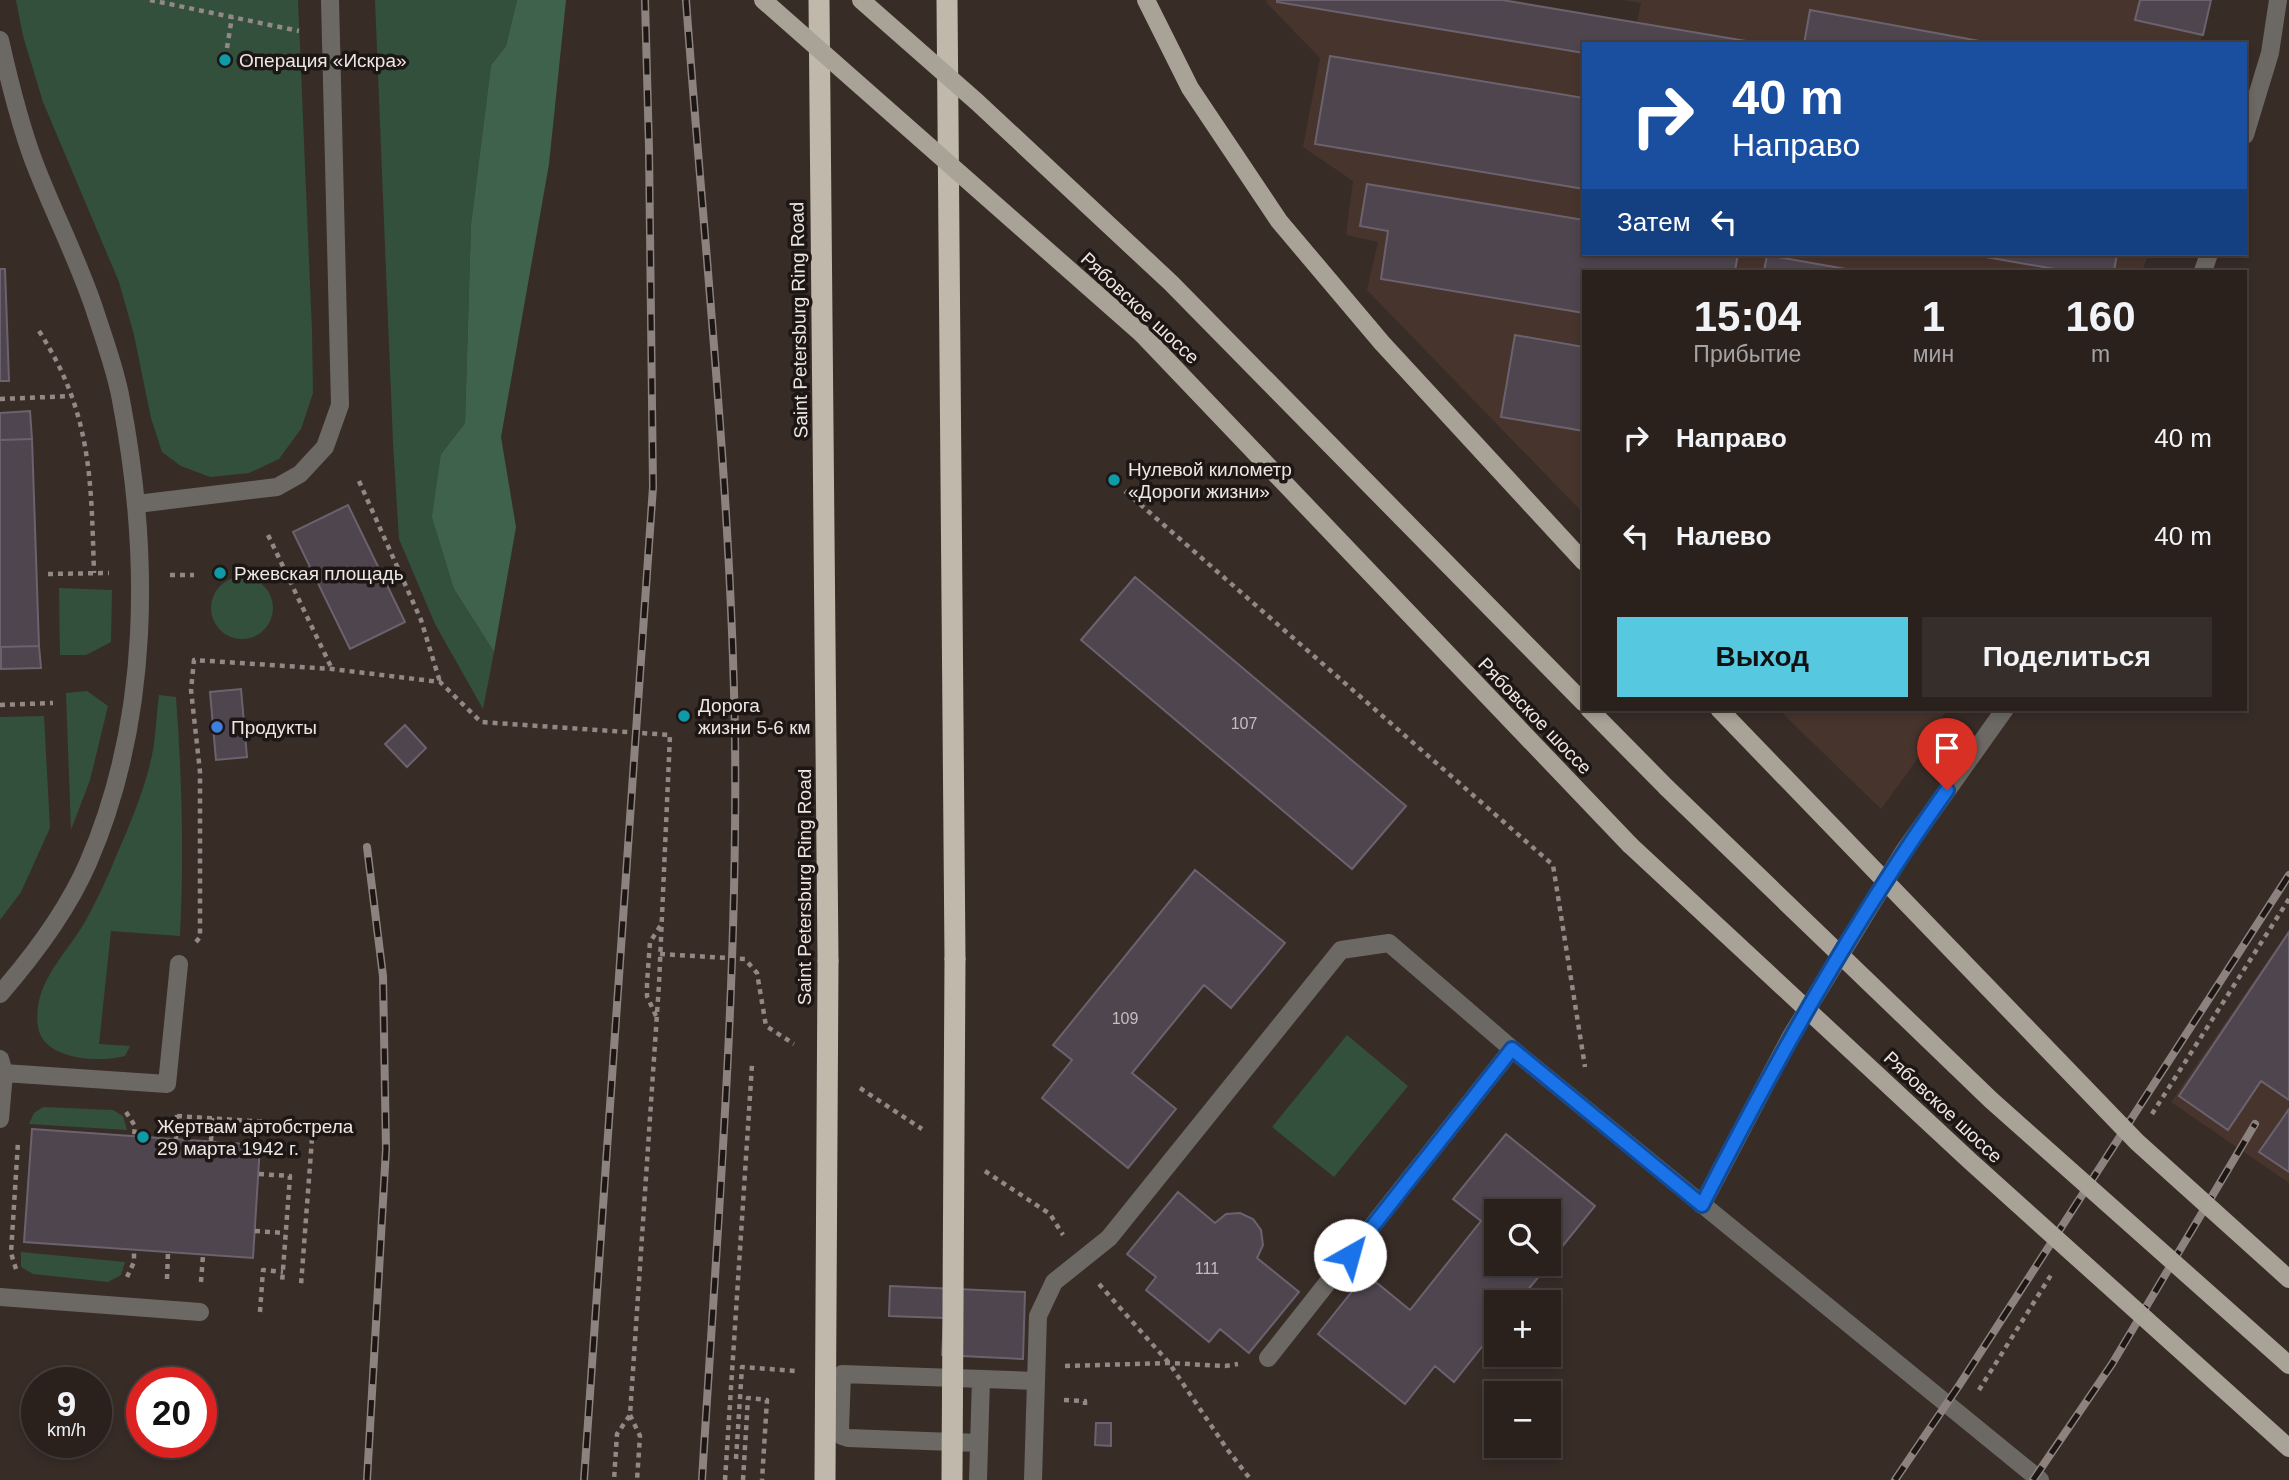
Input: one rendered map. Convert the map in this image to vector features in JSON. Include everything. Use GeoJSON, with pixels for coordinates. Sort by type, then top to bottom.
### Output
{"type":"FeatureCollection","features":[{"type":"Feature","properties":{"kind":"highway","name":"Saint Petersburg Ring Road"},"geometry":{"type":"LineString","coordinates":[[819,0],[828,961],[825,1480]]}},
{"type":"Feature","properties":{"kind":"highway"},"geometry":{"type":"LineString","coordinates":[[947,0],[955,959],[952,1480]]}},
{"type":"Feature","properties":{"kind":"main road","name":"Рябовское шоссе"},"geometry":{"type":"LineString","coordinates":[[763,0],[1142,334],[1630,845],[1970,1161],[2289,1448]]}},
{"type":"Feature","properties":{"kind":"main road","name":"Рябовское шоссе"},"geometry":{"type":"LineString","coordinates":[[861,0],[978,102],[1171,283],[1582,701]]}},
{"type":"Feature","properties":{"kind":"main road"},"geometry":{"type":"LineString","coordinates":[[1146,0],[1190,88],[1279,221],[1382,344],[1582,560]]}},
{"type":"Feature","properties":{"kind":"main road","name":"Рябовское шоссе"},"geometry":{"type":"LineString","coordinates":[[1592,711],[1677,797],[1991,1100],[2289,1365]]}},
{"type":"Feature","properties":{"kind":"main road"},"geometry":{"type":"LineString","coordinates":[[1720,711],[2137,1142],[2289,1279]]}},
{"type":"Feature","properties":{"kind":"street"},"geometry":{"type":"LineString","coordinates":[[136,503],[277,487],[300,474],[325,447],[340,405],[330,0]]}},
{"type":"Feature","properties":{"kind":"street"},"geometry":{"type":"LineString","coordinates":[[2247,128],[2270,53],[2278,0]]}},
{"type":"Feature","properties":{"kind":"street"},"geometry":{"type":"LineString","coordinates":[[0,40],[34,163],[95,310],[121,398],[136,503],[140,574],[138,664],[118,776],[82,874],[59,916],[0,994]]}},
{"type":"Feature","properties":{"kind":"street"},"geometry":{"type":"LineString","coordinates":[[1702,1205],[1791,1036],[1904,850],[2004,711]]}},
{"type":"Feature","properties":{"kind":"street"},"geometry":{"type":"LineString","coordinates":[[1033,1480],[1038,1316],[1055,1282],[1109,1238],[1340,950],[1390,943],[1512,1049],[2040,1480]]}},
{"type":"Feature","properties":{"kind":"street"},"geometry":{"type":"LineString","coordinates":[[0,1119],[2,1066],[167,1084],[179,964]]}},
{"type":"Feature","properties":{"kind":"street"},"geometry":{"type":"LineString","coordinates":[[1268,1358],[1512,1049]]}},
{"type":"Feature","properties":{"kind":"street"},"geometry":{"type":"LineString","coordinates":[[0,1297],[200,1312]]}},
{"type":"Feature","properties":{"kind":"street"},"geometry":{"type":"LineString","coordinates":[[979,1443],[842,1436],[839,1429],[842,1374],[981,1379],[1036,1374]]}},
{"type":"Feature","properties":{"kind":"street"},"geometry":{"type":"LineString","coordinates":[[978,1480],[981,1379]]}},
{"type":"Feature","properties":{"kind":"path"},"geometry":{"type":"LineString","coordinates":[[150,0],[299,31]]}},
{"type":"Feature","properties":{"kind":"path"},"geometry":{"type":"LineString","coordinates":[[227,48],[232,17]]}},
{"type":"Feature","properties":{"kind":"path"},"geometry":{"type":"LineString","coordinates":[[39,331],[57,358],[84,431],[92,494],[94,573]]}},
{"type":"Feature","properties":{"kind":"path"},"geometry":{"type":"LineString","coordinates":[[0,400],[73,396]]}},
{"type":"Feature","properties":{"kind":"path"},"geometry":{"type":"LineString","coordinates":[[359,481],[421,620],[440,682],[481,723],[670,735],[657,1017],[630,1415],[640,1436],[638,1480]]}},
{"type":"Feature","properties":{"kind":"path"},"geometry":{"type":"LineString","coordinates":[[1125,491],[1553,865],[1585,1071]]}},
{"type":"Feature","properties":{"kind":"path"},"geometry":{"type":"LineString","coordinates":[[268,535],[332,669]]}},
{"type":"Feature","properties":{"kind":"path"},"geometry":{"type":"LineString","coordinates":[[48,574],[109,573]]}},
{"type":"Feature","properties":{"kind":"path"},"geometry":{"type":"LineString","coordinates":[[168,575],[194,575]]}},
{"type":"Feature","properties":{"kind":"path"},"geometry":{"type":"LineString","coordinates":[[179,964],[200,937],[200,772],[191,690],[194,660],[332,669],[440,682]]}},
{"type":"Feature","properties":{"kind":"path"},"geometry":{"type":"LineString","coordinates":[[0,705],[53,703]]}},
{"type":"Feature","properties":{"kind":"path"},"geometry":{"type":"LineString","coordinates":[[657,1017],[647,996],[647,983],[650,942],[662,925]]}},
{"type":"Feature","properties":{"kind":"path"},"geometry":{"type":"LineString","coordinates":[[660,954],[745,960],[757,974],[766,1026]]}},
{"type":"Feature","properties":{"kind":"path"},"geometry":{"type":"LineString","coordinates":[[725,1480],[752,1065]]}},
{"type":"Feature","properties":{"kind":"path"},"geometry":{"type":"LineString","coordinates":[[124,1110],[130,1115],[135,1126],[135,1136]]}},
{"type":"Feature","properties":{"kind":"path"},"geometry":{"type":"LineString","coordinates":[[177,1116],[313,1125],[301,1284]]}},
{"type":"Feature","properties":{"kind":"path"},"geometry":{"type":"LineString","coordinates":[[211,1142],[212,1118]]}},
{"type":"Feature","properties":{"kind":"path"},"geometry":{"type":"LineString","coordinates":[[19,1131],[11,1253],[17,1271],[25,1276]]}},
{"type":"Feature","properties":{"kind":"path"},"geometry":{"type":"LineString","coordinates":[[259,1174],[290,1176],[282,1283]]}},
{"type":"Feature","properties":{"kind":"path"},"geometry":{"type":"LineString","coordinates":[[255,1231],[285,1233]]}},
{"type":"Feature","properties":{"kind":"path"},"geometry":{"type":"LineString","coordinates":[[124,1283],[134,1262],[134,1250]]}},
{"type":"Feature","properties":{"kind":"path"},"geometry":{"type":"LineString","coordinates":[[1079,1262],[1169,1363],[1227,1450],[1251,1480]]}},
{"type":"Feature","properties":{"kind":"path"},"geometry":{"type":"LineString","coordinates":[[260,1312],[263,1270],[283,1272]]}},
{"type":"Feature","properties":{"kind":"path"},"geometry":{"type":"LineString","coordinates":[[1036,1374],[1169,1363],[1225,1366],[1268,1358]]}},
{"type":"Feature","properties":{"kind":"path"},"geometry":{"type":"LineString","coordinates":[[736,1458],[742,1367],[759,1368]]}},
{"type":"Feature","properties":{"kind":"path"},"geometry":{"type":"LineString","coordinates":[[743,1480],[748,1398],[767,1400],[762,1480]]}},
{"type":"Feature","properties":{"kind":"path"},"geometry":{"type":"LineString","coordinates":[[614,1480],[617,1434],[630,1415]]}},
{"type":"Feature","properties":{"kind":"shaded area"},"geometry":{"type":"Polygon","coordinates":[[[1513,0],[1637,22],[1641,3],[1622,0],[2209,0],[2200,42],[1582,42],[1582,256],[2148,256],[2142,270],[1582,270],[1582,512],[1367,290],[1378,242],[1346,235],[1353,181],[1303,147],[1320,58],[1266,2],[1513,0]]]}},
{"type":"Feature","properties":{"kind":"shaded area"},"geometry":{"type":"Polygon","coordinates":[[[1780,711],[1946,711],[1918,758],[1881,809],[1780,711]]]}},
{"type":"Feature","properties":{"kind":"shaded area"},"geometry":{"type":"Polygon","coordinates":[[[2289,929],[2289,1183],[2171,1102],[2289,929]]]}},
{"type":"Feature","properties":{"kind":"green space"},"geometry":{"type":"Polygon","coordinates":[[[16,0],[298,0],[313,393],[301,429],[279,459],[249,473],[210,477],[181,466],[162,452],[151,418],[134,335],[119,282],[43,102],[23,36],[16,0]]]}},
{"type":"Feature","properties":{"kind":"green space"},"geometry":{"type":"Polygon","coordinates":[[[375,0],[517,0],[506,46],[491,65],[471,224],[465,423],[441,454],[454,589],[494,652],[483,709],[435,624],[399,539],[375,0]]]}},
{"type":"Feature","properties":{"kind":"green space"},"geometry":{"type":"Polygon","coordinates":[[[517,0],[566,0],[549,164],[501,437],[516,527],[494,652],[454,589],[432,517],[441,454],[465,423],[471,224],[491,65],[506,46],[517,0]]]}},
{"type":"Feature","properties":{"kind":"green space"},"geometry":{"type":"Polygon","coordinates":[[[242,577],[254,579],[264,586],[271,596],[271,620],[264,630],[254,637],[242,639],[230,637],[220,630],[213,620],[211,608],[213,596],[220,586],[230,579],[242,577]]]}},
{"type":"Feature","properties":{"kind":"green space"},"geometry":{"type":"Polygon","coordinates":[[[59,588],[112,590],[111,642],[86,655],[60,655],[59,588]]]}},
{"type":"Feature","properties":{"kind":"green space"},"geometry":{"type":"Polygon","coordinates":[[[87,691],[108,706],[90,780],[71,830],[66,693],[87,691]]]}},
{"type":"Feature","properties":{"kind":"green space"},"geometry":{"type":"Polygon","coordinates":[[[159,695],[176,697],[182,816],[180,936],[111,931],[99,1044],[130,1046],[125,1056],[114,1058],[87,1059],[61,1053],[42,1038],[37,1012],[40,997],[52,971],[94,905],[131,821],[152,756],[159,695]]]}},
{"type":"Feature","properties":{"kind":"green space"},"geometry":{"type":"Polygon","coordinates":[[[44,716],[50,828],[21,892],[0,920],[0,717],[44,716]]]}},
{"type":"Feature","properties":{"kind":"green space"},"geometry":{"type":"Polygon","coordinates":[[[1347,1035],[1408,1086],[1334,1177],[1272,1127],[1347,1035]]]}},
{"type":"Feature","properties":{"kind":"green space"},"geometry":{"type":"Polygon","coordinates":[[[43,1107],[113,1110],[123,1116],[127,1130],[29,1124],[34,1113],[43,1107]]]}},
{"type":"Feature","properties":{"kind":"green space"},"geometry":{"type":"Polygon","coordinates":[[[21,1252],[125,1262],[121,1275],[108,1282],[33,1274],[21,1267],[21,1252]]]}},
{"type":"Feature","properties":{"kind":"building"},"geometry":{"type":"Polygon","coordinates":[[[1502,0],[1752,42],[1582,42],[1582,53],[1277,2],[1502,0]]]}},
{"type":"Feature","properties":{"kind":"building"},"geometry":{"type":"Polygon","coordinates":[[[2140,0],[2211,0],[2203,35],[2135,20],[2140,0]]]}},
{"type":"Feature","properties":{"kind":"building"},"geometry":{"type":"Polygon","coordinates":[[[1810,10],[1985,42],[1804,42],[1810,10]]]}},
{"type":"Feature","properties":{"kind":"building"},"geometry":{"type":"Polygon","coordinates":[[[1330,56],[1582,98],[1582,189],[1315,144],[1330,56]]]}},
{"type":"Feature","properties":{"kind":"building"},"geometry":{"type":"Polygon","coordinates":[[[1367,184],[1582,220],[1582,256],[1738,256],[1735,270],[1582,270],[1582,313],[1381,279],[1388,231],[1360,226],[1367,184]]]}},
{"type":"Feature","properties":{"kind":"building"},"geometry":{"type":"Polygon","coordinates":[[[1767,256],[1773,256],[1851,270],[1764,270],[1767,256]]]}},
{"type":"Feature","properties":{"kind":"building"},"geometry":{"type":"Polygon","coordinates":[[[1980,256],[2117,256],[2114,270],[2060,270],[1980,256]]]}},
{"type":"Feature","properties":{"kind":"building"},"geometry":{"type":"Polygon","coordinates":[[[0,269],[5,269],[9,381],[0,381],[0,269]]]}},
{"type":"Feature","properties":{"kind":"building"},"geometry":{"type":"Polygon","coordinates":[[[1515,335],[1582,347],[1582,431],[1501,417],[1515,335]]]}},
{"type":"Feature","properties":{"kind":"building"},"geometry":{"type":"Polygon","coordinates":[[[30,411],[32,439],[0,440],[0,413],[30,411]]]}},
{"type":"Feature","properties":{"kind":"building"},"geometry":{"type":"Polygon","coordinates":[[[32,439],[39,646],[0,647],[0,440],[32,439]]]}},
{"type":"Feature","properties":{"kind":"building"},"geometry":{"type":"Polygon","coordinates":[[[348,505],[405,622],[350,649],[293,532],[348,505]]]}},
{"type":"Feature","properties":{"kind":"building"},"geometry":{"type":"Polygon","coordinates":[[[1135,577],[1406,806],[1352,869],[1081,640],[1135,577]]]}},
{"type":"Feature","properties":{"kind":"building"},"geometry":{"type":"Polygon","coordinates":[[[39,646],[41,668],[1,669],[1,647],[39,646]]]}},
{"type":"Feature","properties":{"kind":"building"},"geometry":{"type":"Polygon","coordinates":[[[241,689],[247,757],[216,760],[210,692],[241,689]]]}},
{"type":"Feature","properties":{"kind":"building"},"geometry":{"type":"Polygon","coordinates":[[[405,725],[426,748],[407,767],[385,744],[405,725]]]}},
{"type":"Feature","properties":{"kind":"building"},"geometry":{"type":"Polygon","coordinates":[[[1195,870],[1285,943],[1231,1008],[1204,985],[1132,1073],[1176,1109],[1128,1168],[1042,1098],[1072,1060],[1053,1045],[1195,870]]]}},
{"type":"Feature","properties":{"kind":"building"},"geometry":{"type":"Polygon","coordinates":[[[2289,932],[2289,1100],[2261,1081],[2228,1130],[2179,1096],[2289,932]]]}},
{"type":"Feature","properties":{"kind":"building"},"geometry":{"type":"Polygon","coordinates":[[[2289,1109],[2289,1172],[2259,1152],[2289,1109]]]}},
{"type":"Feature","properties":{"kind":"building"},"geometry":{"type":"Polygon","coordinates":[[[32,1129],[260,1145],[253,1258],[24,1242],[32,1129]]]}},
{"type":"Feature","properties":{"kind":"building"},"geometry":{"type":"Polygon","coordinates":[[[1506,1134],[1595,1206],[1561,1248],[1561,1199],[1484,1199],[1484,1276],[1539,1276],[1528,1290],[1484,1290],[1484,1344],[1454,1382],[1435,1366],[1405,1404],[1318,1334],[1366,1274],[1410,1310],[1481,1221],[1453,1199],[1506,1134]]]}},
{"type":"Feature","properties":{"kind":"building"},"geometry":{"type":"Polygon","coordinates":[[[1178,1192],[1215,1223],[1226,1214],[1240,1213],[1253,1219],[1261,1230],[1263,1245],[1257,1258],[1299,1292],[1249,1353],[1220,1329],[1209,1342],[1146,1290],[1156,1277],[1127,1254],[1178,1192]]]}},
{"type":"Feature","properties":{"kind":"building"},"geometry":{"type":"Polygon","coordinates":[[[890,1286],[1025,1292],[1023,1359],[942,1355],[944,1318],[889,1316],[890,1286]]]}},
{"type":"Feature","properties":{"kind":"building"},"geometry":{"type":"Polygon","coordinates":[[[1096,1423],[1111,1423],[1111,1446],[1095,1445],[1096,1423]]]}},
{"type":"Feature","properties":{"kind":"railway"},"geometry":{"type":"LineString","coordinates":[[584,1480],[653,487],[645,0]]}},
{"type":"Feature","properties":{"kind":"railway"},"geometry":{"type":"LineString","coordinates":[[686,0],[716,368],[728,552],[735,736],[730,1015],[702,1480]]}},
{"type":"Feature","properties":{"kind":"railway"},"geometry":{"type":"LineString","coordinates":[[367,847],[383,976],[386,1149],[367,1480]]}},
{"type":"Feature","properties":{"kind":"railway"},"geometry":{"type":"LineString","coordinates":[[1895,1480],[2289,875]]}},
{"type":"Feature","properties":{"kind":"railway"},"geometry":{"type":"LineString","coordinates":[[2033,1480],[2112,1364],[2255,1124]]}},
{"type":"Feature","properties":{"kind":"place","name":"Операция «Искра»"},"geometry":{"type":"Point","coordinates":[225,60]}},
{"type":"Feature","properties":{"kind":"place","name":"Нулевой километр «Дороги жизни»"},"geometry":{"type":"Point","coordinates":[1114,480]}},
{"type":"Feature","properties":{"kind":"place","name":"Ржевская площадь"},"geometry":{"type":"Point","coordinates":[220,573]}},
{"type":"Feature","properties":{"kind":"place","name":"Дорога жизни 5-6 км"},"geometry":{"type":"Point","coordinates":[684,716]}},
{"type":"Feature","properties":{"kind":"place","name":"Продукты"},"geometry":{"type":"Point","coordinates":[217,727]}},
{"type":"Feature","properties":{"kind":"place","name":"Жертвам артобстрела 29 марта 1942 г."},"geometry":{"type":"Point","coordinates":[143,1137]}},
{"type":"Feature","properties":{"kind":"route"},"geometry":{"type":"LineString","coordinates":[[1350,1255],[1512,1049],[1702,1205],[1791,1036],[1904,850],[1947,790]]}}]}
